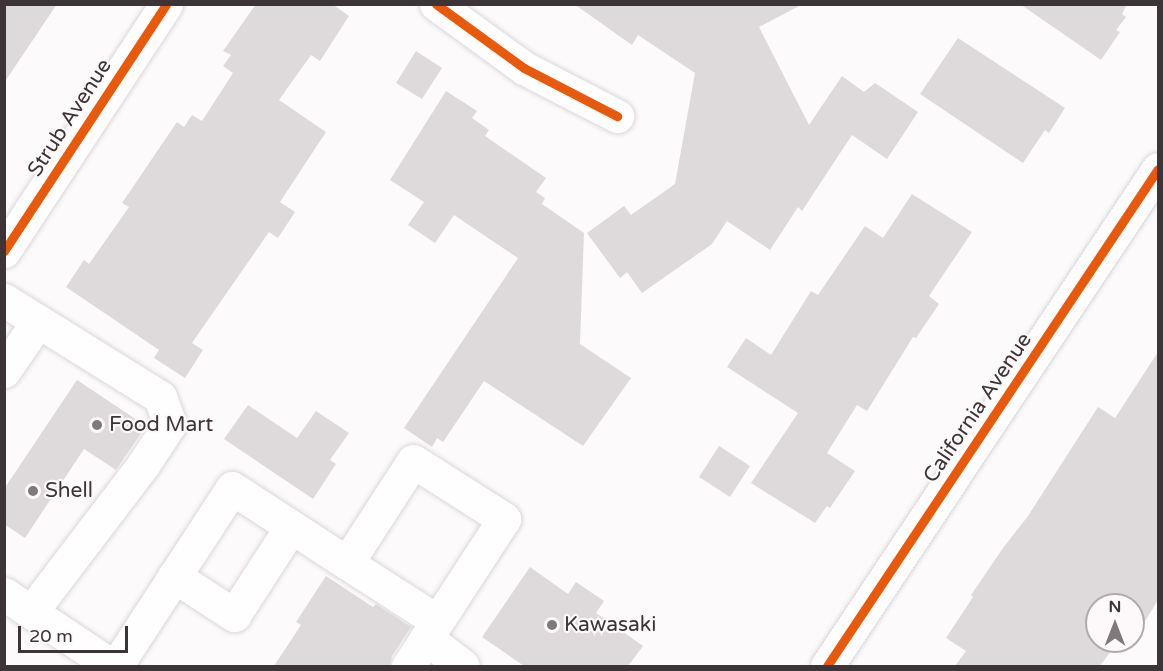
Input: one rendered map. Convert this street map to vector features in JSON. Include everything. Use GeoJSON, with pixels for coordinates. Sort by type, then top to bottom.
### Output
{"type":"FeatureCollection","features":[{"type":"Feature","properties":{"kind":"street","name":"Strub Avenue"},"geometry":{"type":"LineString","coordinates":[[4,251],[166,4]]}},
{"type":"Feature","properties":{"kind":"street"},"geometry":{"type":"LineString","coordinates":[[436,4],[524,68],[616,116]]}},
{"type":"Feature","properties":{"kind":"street","name":"California Avenue"},"geometry":{"type":"LineString","coordinates":[[827,666],[1158,169]]}},
{"type":"Feature","properties":{"kind":"street"},"geometry":{"type":"LineString","coordinates":[[4,300],[160,397],[170,424],[143,465],[18,603],[114,666],[232,488],[347,563],[432,630],[463,666]]}},
{"type":"Feature","properties":{"kind":"street"},"geometry":{"type":"LineString","coordinates":[[4,370],[38,321]]}},
{"type":"Feature","properties":{"kind":"street"},"geometry":{"type":"LineString","coordinates":[[347,563],[413,461],[504,519],[408,666]]}},
{"type":"Feature","properties":{"kind":"street"},"geometry":{"type":"LineString","coordinates":[[174,576],[234,615],[291,527]]}},
{"type":"Feature","properties":{"kind":"building"},"geometry":{"type":"Polygon","coordinates":[[[4,4],[57,4],[4,83],[4,4]]]}},
{"type":"Feature","properties":{"kind":"building"},"geometry":{"type":"Polygon","coordinates":[[[256,4],[332,4],[349,16],[320,61],[311,55],[279,100],[326,132],[280,202],[295,212],[278,238],[269,232],[192,343],[203,350],[185,378],[154,358],[159,350],[66,287],[84,260],[89,264],[129,207],[122,203],[177,122],[184,127],[192,115],[202,121],[233,73],[223,66],[231,55],[223,51],[256,4]]]}},
{"type":"Feature","properties":{"kind":"building"},"geometry":{"type":"Polygon","coordinates":[[[574,4],[803,4],[759,27],[809,125],[842,76],[864,92],[875,83],[918,112],[887,159],[852,135],[802,211],[798,207],[770,250],[727,221],[712,244],[642,293],[627,272],[620,278],[587,233],[624,206],[631,215],[675,184],[695,73],[638,35],[632,45],[574,4]]]}},
{"type":"Feature","properties":{"kind":"building"},"geometry":{"type":"Polygon","coordinates":[[[1020,4],[1127,4],[1122,14],[1126,17],[1116,30],[1120,32],[1101,60],[1020,4]]]}},
{"type":"Feature","properties":{"kind":"building"},"geometry":{"type":"Polygon","coordinates":[[[958,38],[1065,108],[1049,133],[1045,130],[1023,163],[920,94],[958,38]]]}},
{"type":"Feature","properties":{"kind":"building"},"geometry":{"type":"Polygon","coordinates":[[[416,51],[442,68],[422,99],[396,83],[416,51]]]}},
{"type":"Feature","properties":{"kind":"building"},"geometry":{"type":"Polygon","coordinates":[[[446,91],[477,111],[472,118],[489,130],[485,136],[546,178],[536,192],[545,198],[542,204],[584,233],[580,344],[631,378],[583,446],[484,381],[443,442],[437,438],[432,447],[404,428],[518,258],[454,215],[435,243],[408,225],[424,202],[390,180],[446,91]]]}},
{"type":"Feature","properties":{"kind":"building"},"geometry":{"type":"Polygon","coordinates":[[[912,194],[972,232],[929,296],[939,304],[916,338],[913,337],[867,411],[857,405],[827,453],[855,471],[830,508],[827,506],[815,523],[751,483],[798,413],[727,367],[746,338],[771,355],[811,291],[818,295],[865,226],[883,238],[912,194]]]}},
{"type":"Feature","properties":{"kind":"building"},"geometry":{"type":"Polygon","coordinates":[[[1158,352],[1158,600],[1145,621],[1145,593],[1085,593],[1085,653],[1109,653],[1100,666],[955,666],[966,651],[946,638],[973,597],[971,595],[1028,516],[1098,407],[1115,418],[1158,352]]]}},
{"type":"Feature","properties":{"kind":"building"},"geometry":{"type":"Polygon","coordinates":[[[77,380],[146,426],[116,470],[84,449],[25,538],[4,524],[4,489],[77,380]]]}},
{"type":"Feature","properties":{"kind":"building"},"geometry":{"type":"Polygon","coordinates":[[[248,405],[297,438],[316,411],[349,433],[330,460],[336,464],[313,499],[224,439],[248,405]]]}},
{"type":"Feature","properties":{"kind":"building"},"geometry":{"type":"Polygon","coordinates":[[[719,446],[750,466],[730,497],[699,477],[719,446]]]}},
{"type":"Feature","properties":{"kind":"building","name":"Kawasaki"},"geometry":{"type":"Polygon","coordinates":[[[530,567],[568,594],[576,582],[604,601],[596,613],[643,646],[628,666],[524,666],[482,637],[530,567]]]}},
{"type":"Feature","properties":{"kind":"building"},"geometry":{"type":"Polygon","coordinates":[[[326,576],[373,607],[376,604],[411,627],[392,656],[390,666],[274,666],[301,625],[296,622],[326,576]]]}},
{"type":"Feature","properties":{"kind":"cycle path"},"geometry":{"type":"LineString","coordinates":[[4,251],[166,4]]}},
{"type":"Feature","properties":{"kind":"cycle path"},"geometry":{"type":"LineString","coordinates":[[436,4],[524,68],[617,116]]}},
{"type":"Feature","properties":{"kind":"cycle path"},"geometry":{"type":"LineString","coordinates":[[827,666],[1158,169]]}},
{"type":"Feature","properties":{"kind":"place","name":"Food Mart"},"geometry":{"type":"Point","coordinates":[97,425]}},
{"type":"Feature","properties":{"kind":"place","name":"Shell"},"geometry":{"type":"Point","coordinates":[33,491]}},
{"type":"Feature","properties":{"kind":"place","name":"Kawasaki"},"geometry":{"type":"Point","coordinates":[552,625]}}]}
